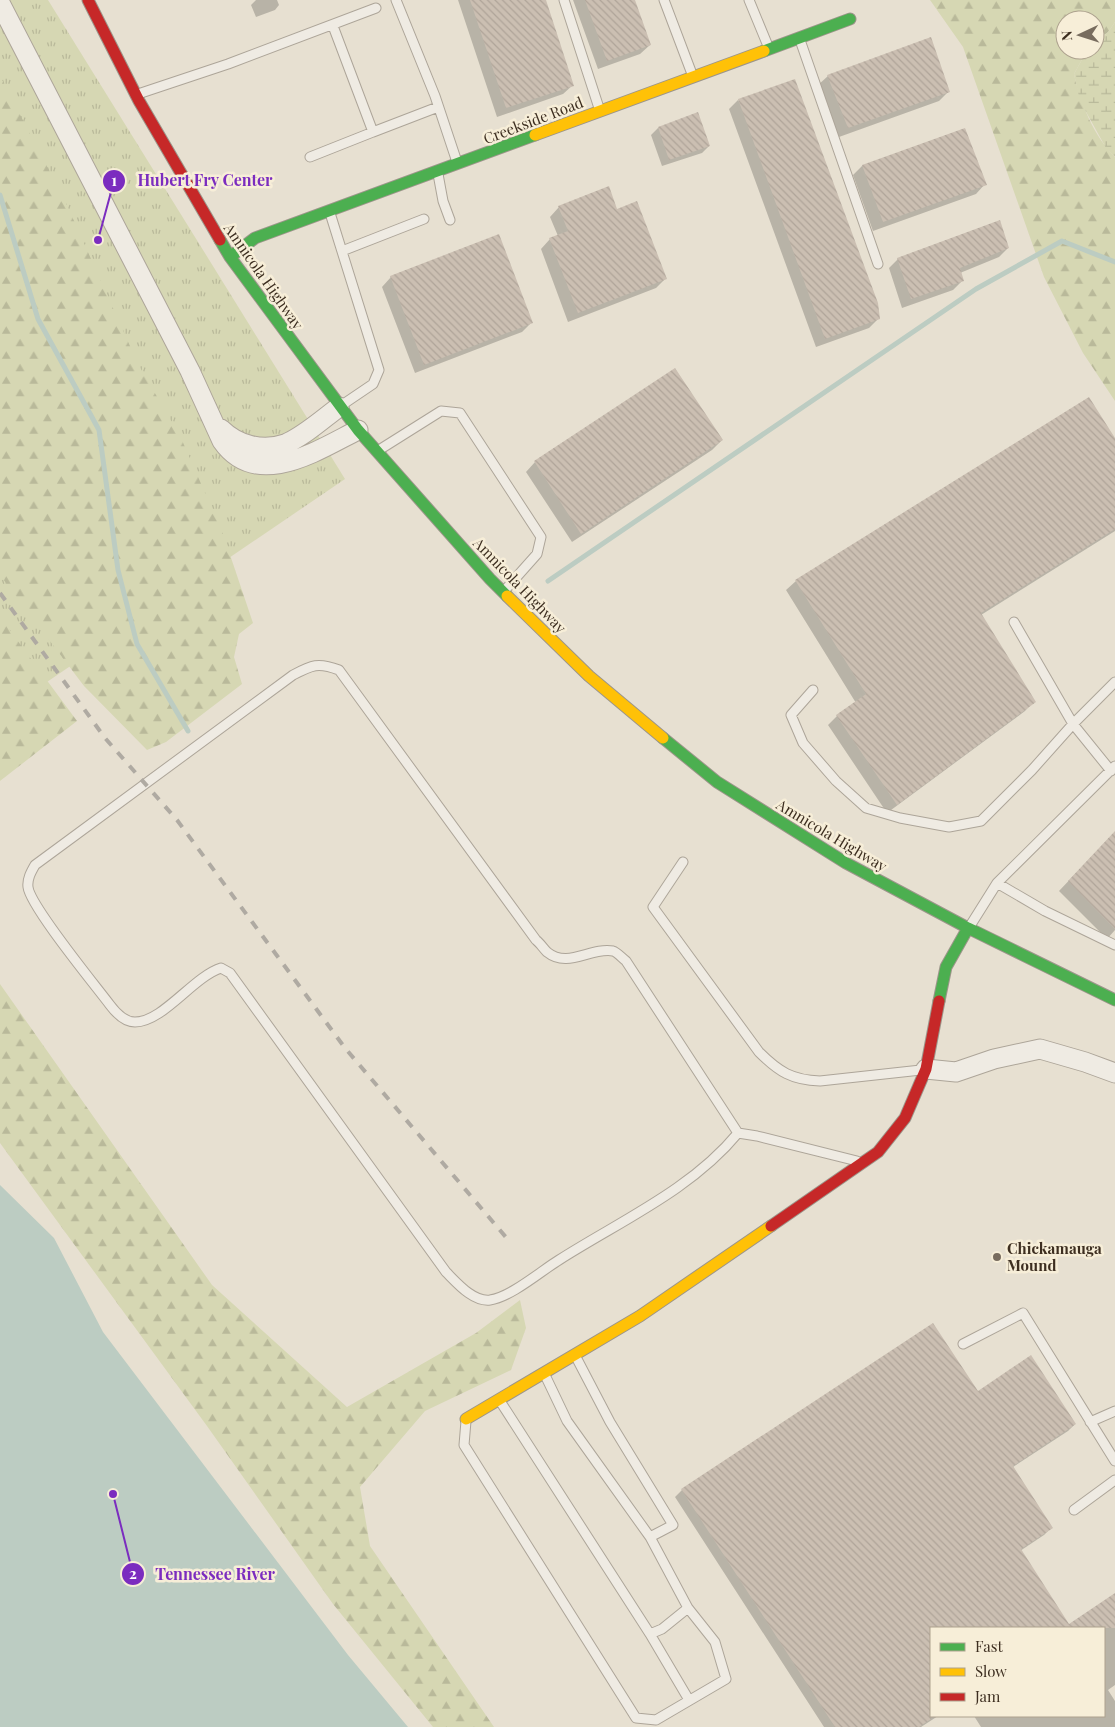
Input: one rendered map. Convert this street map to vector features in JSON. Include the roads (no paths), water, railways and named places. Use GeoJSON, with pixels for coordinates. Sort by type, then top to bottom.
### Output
{"type":"FeatureCollection","features":[{"type":"Feature","properties":{"kind":"main road","name":"Amnicola Highway"},"geometry":{"type":"LineString","coordinates":[[88,0],[136,95],[230,257],[358,430],[503,592],[590,676],[637,718],[717,782],[846,863],[968,928],[1115,1000]]}},
{"type":"Feature","properties":{"kind":"main road","name":"Creekside Road"},"geometry":{"type":"LineString","coordinates":[[230,257],[255,238],[850,18]]}},
{"type":"Feature","properties":{"kind":"main road"},"geometry":{"type":"LineString","coordinates":[[466,1419],[640,1316],[878,1152],[905,1118],[926,1069],[946,967],[968,928]]}},
{"type":"Feature","properties":{"kind":"street"},"geometry":{"type":"LineString","coordinates":[[0,3],[190,371],[222,441],[229,451],[243,461],[267,465],[294,461],[358,430]]}},
{"type":"Feature","properties":{"kind":"street"},"geometry":{"type":"LineString","coordinates":[[215,423],[228,436],[246,445],[260,447],[278,445],[297,438],[340,407]]}},
{"type":"Feature","properties":{"kind":"street"},"geometry":{"type":"LineString","coordinates":[[926,1069],[956,1072],[994,1059],[1040,1049],[1085,1062],[1115,1074]]}},
{"type":"Feature","properties":{"kind":"lane"},"geometry":{"type":"LineString","coordinates":[[396,0],[458,164]]}},
{"type":"Feature","properties":{"kind":"lane"},"geometry":{"type":"LineString","coordinates":[[564,0],[600,111]]}},
{"type":"Feature","properties":{"kind":"lane"},"geometry":{"type":"LineString","coordinates":[[664,0],[693,76]]}},
{"type":"Feature","properties":{"kind":"lane"},"geometry":{"type":"LineString","coordinates":[[750,0],[769,49]]}},
{"type":"Feature","properties":{"kind":"lane"},"geometry":{"type":"LineString","coordinates":[[136,95],[333,26],[376,8]]}},
{"type":"Feature","properties":{"kind":"lane"},"geometry":{"type":"LineString","coordinates":[[333,26],[374,132]]}},
{"type":"Feature","properties":{"kind":"lane"},"geometry":{"type":"LineString","coordinates":[[799,38],[878,264]]}},
{"type":"Feature","properties":{"kind":"lane"},"geometry":{"type":"LineString","coordinates":[[310,157],[438,107]]}},
{"type":"Feature","properties":{"kind":"lane"},"geometry":{"type":"LineString","coordinates":[[437,171],[443,201],[450,220]]}},
{"type":"Feature","properties":{"kind":"lane"},"geometry":{"type":"LineString","coordinates":[[329,211],[379,370],[372,384],[340,407]]}},
{"type":"Feature","properties":{"kind":"lane"},"geometry":{"type":"LineString","coordinates":[[342,251],[424,219]]}},
{"type":"Feature","properties":{"kind":"lane"},"geometry":{"type":"LineString","coordinates":[[377,452],[441,411],[460,412],[541,537],[537,554],[503,592]]}},
{"type":"Feature","properties":{"kind":"lane"},"geometry":{"type":"LineString","coordinates":[[968,928],[997,883],[1113,768],[1073,724],[1014,622]]}},
{"type":"Feature","properties":{"kind":"lane"},"geometry":{"type":"LineString","coordinates":[[738,1133],[722,1152],[698,1173],[649,1206],[560,1259],[516,1288],[489,1300],[478,1298],[463,1288],[446,1272],[230,973],[221,968],[210,971],[160,1012],[147,1019],[135,1022],[125,1019],[110,1005],[36,907],[28,887],[30,875],[35,865],[292,675],[312,665],[326,665],[339,670],[536,940],[548,953],[564,959],[578,958],[598,951],[615,952],[626,961],[738,1133],[862,1162]]}},
{"type":"Feature","properties":{"kind":"lane"},"geometry":{"type":"LineString","coordinates":[[813,690],[790,715],[803,743],[836,782],[866,808],[900,818],[949,827],[981,821],[1115,682]]}},
{"type":"Feature","properties":{"kind":"lane"},"geometry":{"type":"LineString","coordinates":[[683,862],[653,907],[759,1052],[768,1061],[795,1078],[806,1081],[926,1069]]}},
{"type":"Feature","properties":{"kind":"lane"},"geometry":{"type":"LineString","coordinates":[[997,883],[1045,911],[1115,945]]}},
{"type":"Feature","properties":{"kind":"lane"},"geometry":{"type":"LineString","coordinates":[[963,1344],[1023,1313],[1115,1461]]}},
{"type":"Feature","properties":{"kind":"lane"},"geometry":{"type":"LineString","coordinates":[[575,1354],[610,1422],[673,1525],[650,1537]]}},
{"type":"Feature","properties":{"kind":"lane"},"geometry":{"type":"LineString","coordinates":[[466,1419],[464,1445],[636,1718],[656,1720],[726,1679],[715,1642],[688,1608],[650,1537],[567,1420],[544,1373]]}},
{"type":"Feature","properties":{"kind":"lane"},"geometry":{"type":"LineString","coordinates":[[499,1400],[650,1634],[689,1700]]}},
{"type":"Feature","properties":{"kind":"lane"},"geometry":{"type":"LineString","coordinates":[[1090,1422],[1115,1411]]}},
{"type":"Feature","properties":{"kind":"lane"},"geometry":{"type":"LineString","coordinates":[[1074,1510],[1115,1480]]}},
{"type":"Feature","properties":{"kind":"lane"},"geometry":{"type":"LineString","coordinates":[[650,1634],[662,1629],[688,1608]]}},
{"type":"Feature","properties":{"kind":"waterway"},"geometry":{"type":"LineString","coordinates":[[0,195],[38,319],[99,430],[118,570],[137,644],[188,731]]}},
{"type":"Feature","properties":{"kind":"waterway"},"geometry":{"type":"LineString","coordinates":[[548,581],[976,289],[1062,241],[1115,262]]}},
{"type":"Feature","properties":{"kind":"railway"},"geometry":{"type":"LineString","coordinates":[[0,593],[105,738],[177,820],[345,1048],[510,1242]]}},
{"type":"Feature","properties":{"kind":"place","name":"Hubert Fry Center"},"geometry":{"type":"Point","coordinates":[98,240]}},
{"type":"Feature","properties":{"kind":"place","name":"Chickamauga Mound"},"geometry":{"type":"Point","coordinates":[997,1257]}},
{"type":"Feature","properties":{"kind":"place","name":"Tennessee River"},"geometry":{"type":"Point","coordinates":[113,1494]}}]}
